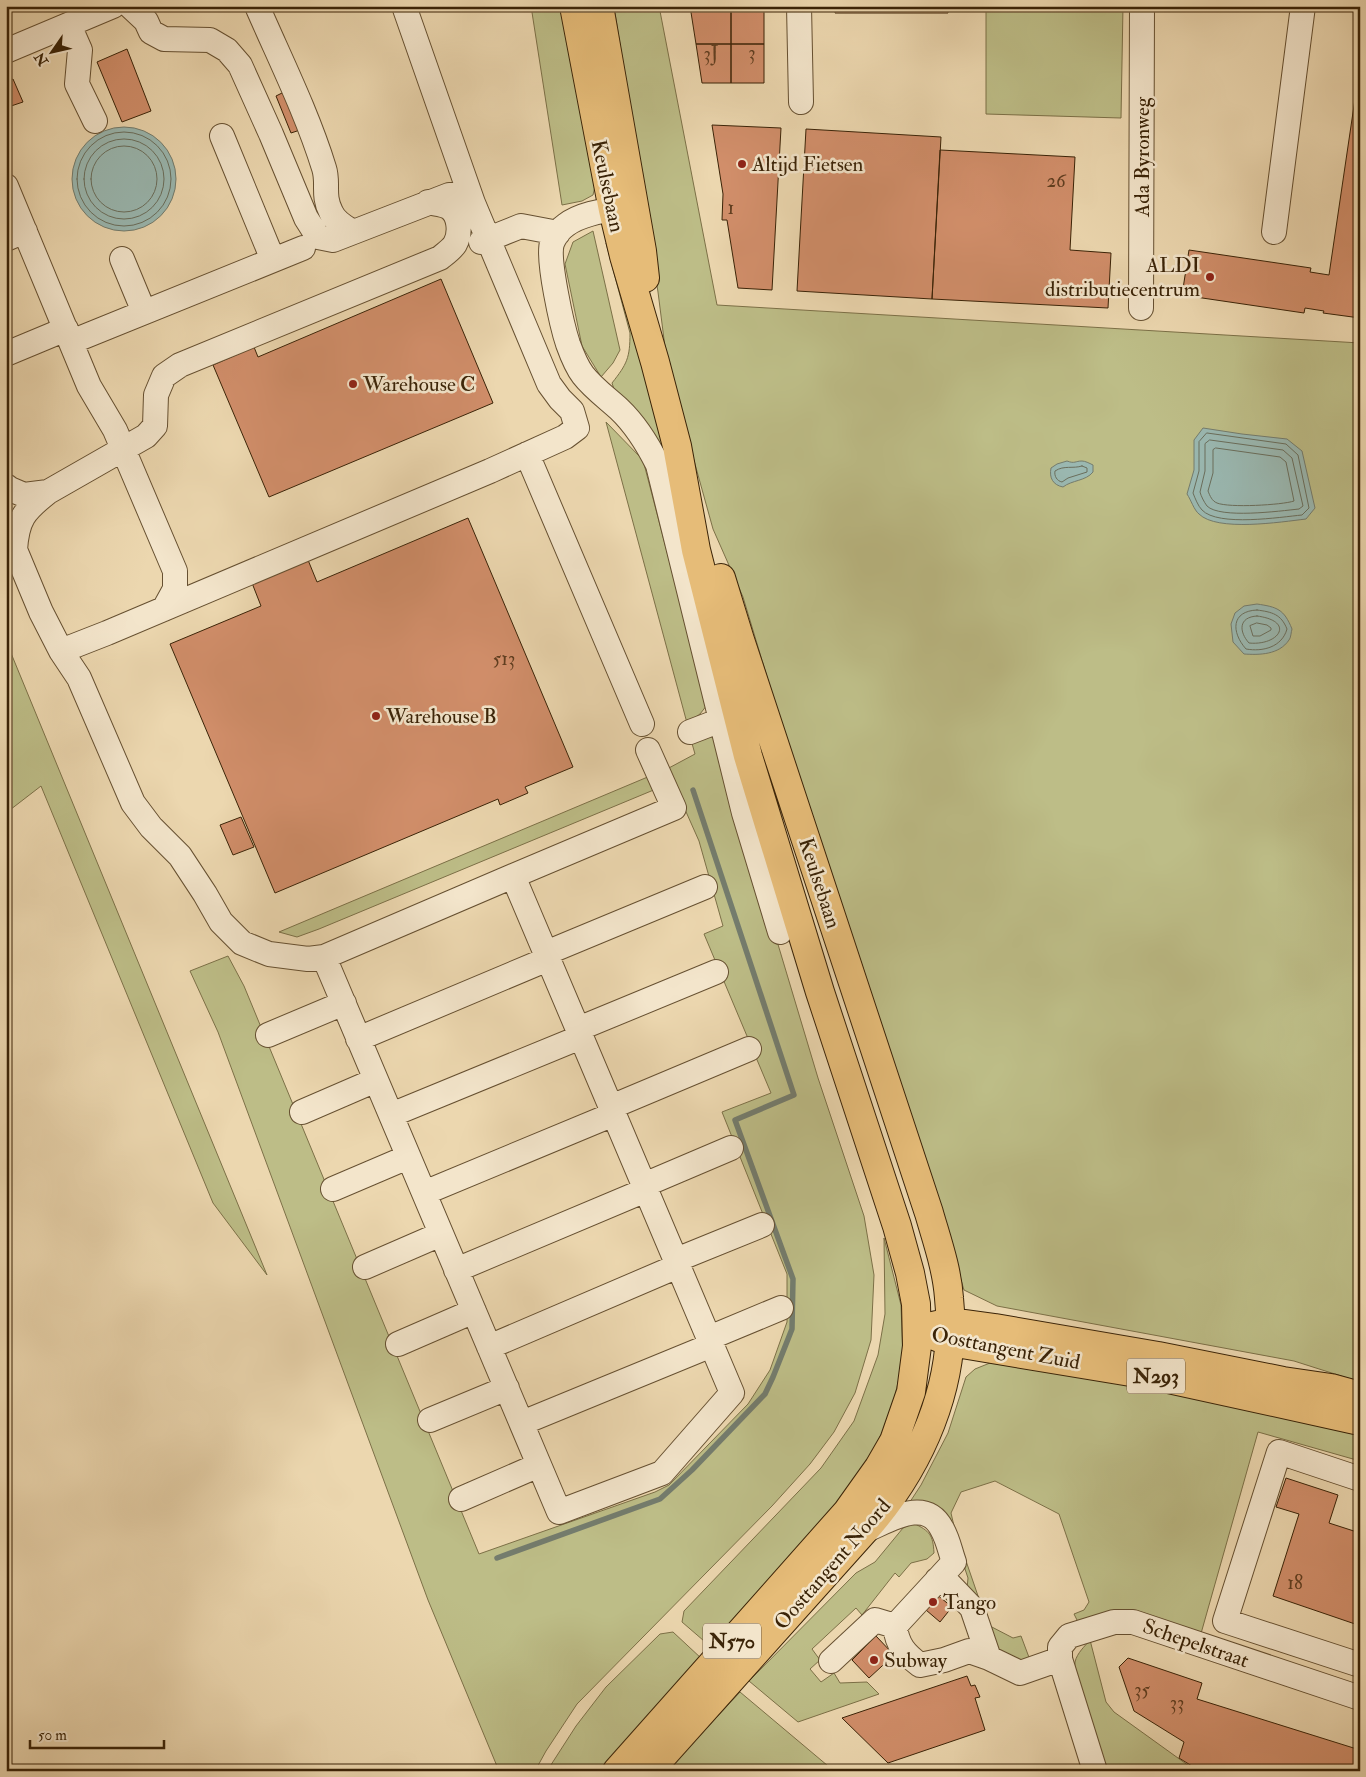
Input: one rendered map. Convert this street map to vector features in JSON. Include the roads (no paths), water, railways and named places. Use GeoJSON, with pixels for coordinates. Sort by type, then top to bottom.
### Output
{"type":"FeatureCollection","features":[{"type":"Feature","properties":{"kind":"main road","name":"Keulsebaan"},"geometry":{"type":"LineString","coordinates":[[574,6],[623,208]]}},
{"type":"Feature","properties":{"kind":"main road","name":"Keulsebaan"},"geometry":{"type":"LineString","coordinates":[[599,6],[623,208],[624,256],[655,362],[676,446],[696,550],[748,756],[820,992],[897,1226],[910,1273],[916,1304],[917,1330]]}},
{"type":"Feature","properties":{"kind":"main road","name":"Keulsebaan"},"geometry":{"type":"LineString","coordinates":[[676,446],[712,547],[752,676],[929,1212],[943,1262],[949,1296],[950,1332]]}},
{"type":"Feature","properties":{"kind":"main road","name":"Oosttangent Zuid"},"geometry":{"type":"LineString","coordinates":[[917,1330],[950,1332],[1158,1356],[1283,1381],[1331,1388],[1360,1396]]}},
{"type":"Feature","properties":{"kind":"main road","name":"Oosttangent Noord"},"geometry":{"type":"LineString","coordinates":[[617,1771],[847,1512],[880,1467],[894,1441],[911,1392],[918,1346],[917,1330]]}},
{"type":"Feature","properties":{"kind":"main road","name":"Oosttangent Zuid"},"geometry":{"type":"LineString","coordinates":[[950,1332],[1360,1421]]}},
{"type":"Feature","properties":{"kind":"main road","name":"Oosttangent Noord"},"geometry":{"type":"LineString","coordinates":[[649,1771],[864,1531],[894,1494],[923,1444],[938,1402],[950,1332]]}},
{"type":"Feature","properties":{"kind":"street"},"geometry":{"type":"LineString","coordinates":[[6,51],[113,6]]}},
{"type":"Feature","properties":{"kind":"street"},"geometry":{"type":"LineString","coordinates":[[130,6],[146,21],[151,32],[164,39],[210,40],[227,50],[240,65],[306,218],[318,237],[332,240],[448,195],[461,195],[473,203]]}},
{"type":"Feature","properties":{"kind":"street"},"geometry":{"type":"LineString","coordinates":[[257,6],[296,94],[325,170],[326,200],[332,215],[343,227],[353,232]]}},
{"type":"Feature","properties":{"kind":"street"},"geometry":{"type":"LineString","coordinates":[[61,651],[527,454],[565,437],[577,428],[572,411],[549,384],[487,243],[404,6]]}},
{"type":"Feature","properties":{"kind":"street"},"geometry":{"type":"LineString","coordinates":[[799,6],[801,102]]}},
{"type":"Feature","properties":{"kind":"street","name":"Ada Byronweg"},"geometry":{"type":"LineString","coordinates":[[1141,308],[1142,6]]}},
{"type":"Feature","properties":{"kind":"street"},"geometry":{"type":"LineString","coordinates":[[1274,232],[1303,6]]}},
{"type":"Feature","properties":{"kind":"street"},"geometry":{"type":"LineString","coordinates":[[69,25],[80,50],[77,84],[95,121]]}},
{"type":"Feature","properties":{"kind":"street"},"geometry":{"type":"LineString","coordinates":[[222,136],[273,260]]}},
{"type":"Feature","properties":{"kind":"street"},"geometry":{"type":"LineString","coordinates":[[6,186],[16,235],[68,336],[89,386],[115,430],[175,571],[175,589],[164,609]]}},
{"type":"Feature","properties":{"kind":"street"},"geometry":{"type":"LineString","coordinates":[[428,202],[446,206],[454,212],[458,221],[459,228],[454,246],[440,258]]}},
{"type":"Feature","properties":{"kind":"street"},"geometry":{"type":"LineString","coordinates":[[623,208],[575,220],[566,225],[552,243],[551,265],[568,343],[575,362],[583,375],[630,421],[650,449],[658,465],[744,813],[780,932]]}},
{"type":"Feature","properties":{"kind":"street"},"geometry":{"type":"LineString","coordinates":[[15,550],[16,534],[20,521],[30,506],[48,492],[124,450],[146,436],[156,426],[156,395],[164,376],[180,365],[440,258],[487,243],[521,226],[558,233]]}},
{"type":"Feature","properties":{"kind":"street"},"geometry":{"type":"LineString","coordinates":[[6,354],[144,312],[303,248]]}},
{"type":"Feature","properties":{"kind":"street"},"geometry":{"type":"LineString","coordinates":[[122,259],[144,312]]}},
{"type":"Feature","properties":{"kind":"street"},"geometry":{"type":"LineString","coordinates":[[527,454],[642,724]]}},
{"type":"Feature","properties":{"kind":"street"},"geometry":{"type":"LineString","coordinates":[[99,463],[119,468],[136,478]]}},
{"type":"Feature","properties":{"kind":"street"},"geometry":{"type":"LineString","coordinates":[[6,486],[24,495],[48,492]]}},
{"type":"Feature","properties":{"kind":"street"},"geometry":{"type":"LineString","coordinates":[[6,528],[41,612],[61,651],[79,678],[133,803],[151,827],[180,856],[221,922],[242,943],[269,954],[308,959],[324,957],[674,808],[648,750]]}},
{"type":"Feature","properties":{"kind":"street"},"geometry":{"type":"LineString","coordinates":[[690,732],[721,720]]}},
{"type":"Feature","properties":{"kind":"street"},"geometry":{"type":"LineString","coordinates":[[324,957],[559,1512],[662,1473],[732,1392],[513,876]]}},
{"type":"Feature","properties":{"kind":"street"},"geometry":{"type":"LineString","coordinates":[[358,1039],[705,887]]}},
{"type":"Feature","properties":{"kind":"street"},"geometry":{"type":"LineString","coordinates":[[391,1115],[716,972]]}},
{"type":"Feature","properties":{"kind":"street"},"geometry":{"type":"LineString","coordinates":[[268,1035],[344,1004]]}},
{"type":"Feature","properties":{"kind":"street"},"geometry":{"type":"LineString","coordinates":[[424,1193],[749,1050]]}},
{"type":"Feature","properties":{"kind":"street"},"geometry":{"type":"LineString","coordinates":[[302,1112],[376,1080]]}},
{"type":"Feature","properties":{"kind":"street"},"geometry":{"type":"LineString","coordinates":[[456,1270],[731,1148]]}},
{"type":"Feature","properties":{"kind":"street"},"geometry":{"type":"LineString","coordinates":[[333,1189],[408,1157]]}},
{"type":"Feature","properties":{"kind":"street"},"geometry":{"type":"LineString","coordinates":[[489,1347],[762,1225]]}},
{"type":"Feature","properties":{"kind":"street"},"geometry":{"type":"LineString","coordinates":[[365,1267],[441,1234]]}},
{"type":"Feature","properties":{"kind":"street"},"geometry":{"type":"LineString","coordinates":[[522,1423],[710,1342],[781,1308]]}},
{"type":"Feature","properties":{"kind":"street"},"geometry":{"type":"LineString","coordinates":[[398,1344],[474,1310]]}},
{"type":"Feature","properties":{"kind":"street"},"geometry":{"type":"LineString","coordinates":[[430,1420],[507,1388]]}},
{"type":"Feature","properties":{"kind":"street"},"geometry":{"type":"LineString","coordinates":[[1360,1479],[1279,1452],[1225,1621],[1360,1665]]}},
{"type":"Feature","properties":{"kind":"street"},"geometry":{"type":"LineString","coordinates":[[461,1499],[539,1465]]}},
{"type":"Feature","properties":{"kind":"street"},"geometry":{"type":"LineString","coordinates":[[864,1531],[912,1512],[920,1511],[937,1521],[943,1530],[954,1562],[895,1626],[896,1636],[907,1656],[920,1665],[944,1660],[970,1651],[1020,1673],[1062,1666],[1095,1771]]}},
{"type":"Feature","properties":{"kind":"street"},"geometry":{"type":"LineString","coordinates":[[937,1580],[949,1584],[972,1608],[989,1658]]}},
{"type":"Feature","properties":{"kind":"street"},"geometry":{"type":"LineString","coordinates":[[831,1661],[876,1620],[895,1626]]}},
{"type":"Feature","properties":{"kind":"street","name":"Schepelstraat"},"geometry":{"type":"LineString","coordinates":[[1062,1666],[1060,1647],[1069,1636],[1114,1622],[1133,1622],[1360,1698]]}},
{"type":"Feature","properties":{"kind":"water"},"geometry":{"type":"Polygon","coordinates":[[[124,127],[144,131],[153,136],[167,150],[172,159],[176,179],[172,199],[167,208],[153,222],[144,227],[124,231],[104,227],[95,222],[81,208],[76,199],[72,179],[76,159],[81,150],[95,136],[104,131],[124,127]]]}},
{"type":"Feature","properties":{"kind":"water"},"geometry":{"type":"Polygon","coordinates":[[[1203,428],[1287,439],[1302,451],[1315,508],[1306,519],[1250,524],[1220,523],[1208,520],[1199,514],[1187,494],[1194,470],[1194,440],[1203,428]]]}},
{"type":"Feature","properties":{"kind":"water"},"geometry":{"type":"Polygon","coordinates":[[[1067,461],[1087,462],[1093,465],[1093,472],[1083,479],[1063,487],[1057,485],[1051,475],[1051,468],[1067,461]]]}},
{"type":"Feature","properties":{"kind":"water"},"geometry":{"type":"Polygon","coordinates":[[[1257,604],[1270,606],[1283,613],[1292,629],[1291,636],[1280,649],[1262,654],[1244,654],[1233,642],[1231,624],[1235,613],[1244,606],[1257,604]]]}},
{"type":"Feature","properties":{"kind":"waterway"},"geometry":{"type":"LineString","coordinates":[[497,1558],[660,1499],[692,1470],[765,1394],[792,1329],[793,1279],[735,1120],[794,1095],[693,790]]}},
{"type":"Feature","properties":{"kind":"place","name":"Altijd Fietsen"},"geometry":{"type":"Point","coordinates":[742,164]}},
{"type":"Feature","properties":{"kind":"place","name":"ALDI distributiecentrum"},"geometry":{"type":"Point","coordinates":[1210,277]}},
{"type":"Feature","properties":{"kind":"place","name":"Warehouse C"},"geometry":{"type":"Point","coordinates":[353,384]}},
{"type":"Feature","properties":{"kind":"place","name":"Warehouse B"},"geometry":{"type":"Point","coordinates":[376,716]}},
{"type":"Feature","properties":{"kind":"place","name":"Tango"},"geometry":{"type":"Point","coordinates":[933,1602]}},
{"type":"Feature","properties":{"kind":"place","name":"Subway"},"geometry":{"type":"Point","coordinates":[874,1660]}}]}
